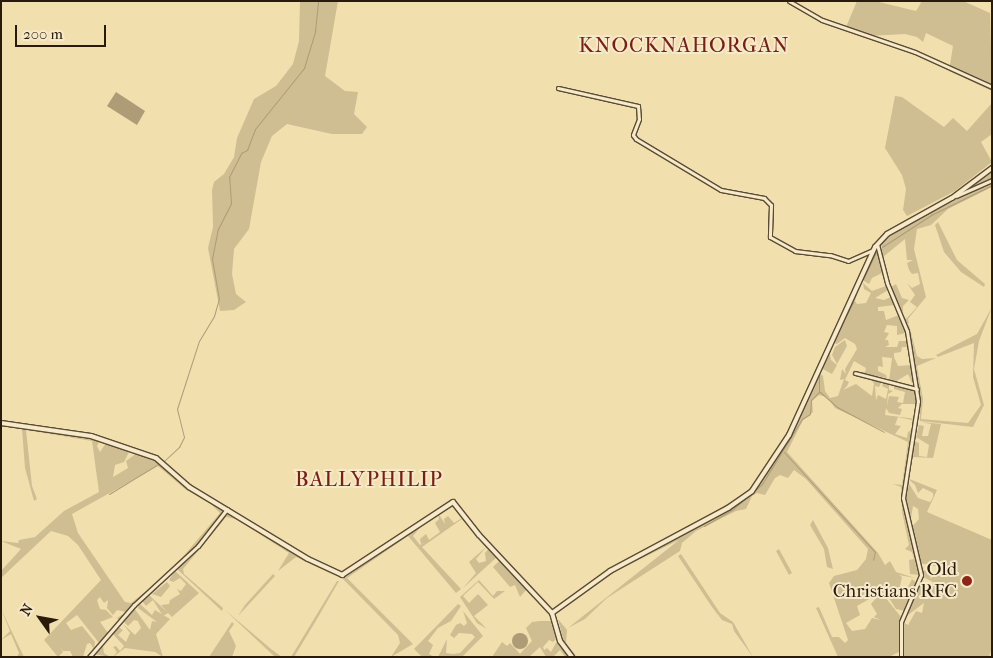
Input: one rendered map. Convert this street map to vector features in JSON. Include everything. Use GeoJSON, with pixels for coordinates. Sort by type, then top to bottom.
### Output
{"type":"FeatureCollection","features":[{"type":"Feature","properties":{"kind":"street"},"geometry":{"type":"LineString","coordinates":[[789,1],[822,20],[914,52],[992,87]]}},
{"type":"Feature","properties":{"kind":"street"},"geometry":{"type":"LineString","coordinates":[[558,88],[638,106],[639,119],[633,136],[636,139],[722,190],[764,198],[771,205],[770,237],[790,249],[848,261],[873,250]]}},
{"type":"Feature","properties":{"kind":"street"},"geometry":{"type":"LineString","coordinates":[[956,195],[992,168]]}},
{"type":"Feature","properties":{"kind":"street"},"geometry":{"type":"LineString","coordinates":[[552,612],[610,572],[728,508],[758,484],[790,435],[877,244],[902,225],[956,195],[992,180]]}},
{"type":"Feature","properties":{"kind":"street"},"geometry":{"type":"LineString","coordinates":[[877,244],[881,250],[888,286],[907,331],[917,389],[917,421],[903,498],[921,575],[901,622],[901,657]]}},
{"type":"Feature","properties":{"kind":"street"},"geometry":{"type":"LineString","coordinates":[[855,373],[917,389]]}},
{"type":"Feature","properties":{"kind":"street"},"geometry":{"type":"LineString","coordinates":[[1,423],[90,436],[156,458],[164,462],[178,480],[227,508],[308,559],[342,575],[452,501],[479,535],[552,612],[560,640],[572,657]]}},
{"type":"Feature","properties":{"kind":"street"},"geometry":{"type":"LineString","coordinates":[[89,657],[134,605],[198,546],[227,508]]}},
{"type":"Feature","properties":{"kind":"shaded area"},"geometry":{"type":"Polygon","coordinates":[[[300,1],[338,1],[325,76],[345,91],[358,92],[354,114],[367,127],[362,134],[332,134],[287,124],[272,136],[261,162],[249,229],[234,249],[232,274],[236,294],[246,302],[234,310],[220,311],[208,248],[213,227],[212,190],[214,182],[224,174],[234,157],[237,138],[254,99],[276,86],[293,64],[299,41],[300,1]]]}},
{"type":"Feature","properties":{"kind":"shaded area"},"geometry":{"type":"Polygon","coordinates":[[[857,1],[875,1],[916,11],[922,1],[963,1],[990,13],[992,91],[949,71],[953,46],[926,33],[923,42],[917,37],[905,34],[868,36],[846,27],[857,1]]]}},
{"type":"Feature","properties":{"kind":"shaded area"},"geometry":{"type":"Polygon","coordinates":[[[116,92],[145,111],[137,125],[107,106],[116,92]]]}},
{"type":"Feature","properties":{"kind":"shaded area"},"geometry":{"type":"Polygon","coordinates":[[[895,96],[902,97],[944,127],[953,118],[967,131],[992,103],[992,134],[981,142],[992,162],[955,191],[907,216],[903,210],[906,189],[902,175],[885,148],[895,96]]]}},
{"type":"Feature","properties":{"kind":"shaded area"},"geometry":{"type":"Polygon","coordinates":[[[992,169],[992,179],[961,194],[992,169]]]}},
{"type":"Feature","properties":{"kind":"shaded area"},"geometry":{"type":"Polygon","coordinates":[[[992,181],[992,187],[948,209],[931,225],[917,229],[914,249],[926,297],[908,319],[909,324],[905,323],[903,315],[906,319],[917,307],[910,302],[915,295],[907,283],[912,288],[920,284],[918,273],[912,274],[909,270],[907,263],[913,260],[907,260],[905,239],[883,257],[881,243],[888,235],[992,181]]]}},
{"type":"Feature","properties":{"kind":"shaded area"},"geometry":{"type":"Polygon","coordinates":[[[938,222],[957,260],[985,284],[984,287],[961,272],[944,252],[935,225],[938,222]]]}},
{"type":"Feature","properties":{"kind":"shaded area"},"geometry":{"type":"Polygon","coordinates":[[[877,248],[888,290],[875,298],[884,300],[891,297],[895,305],[878,307],[878,311],[884,311],[886,320],[899,315],[906,333],[897,335],[897,326],[887,325],[884,332],[889,333],[885,340],[888,340],[889,345],[885,347],[897,347],[899,341],[908,341],[908,347],[902,347],[901,352],[894,353],[894,357],[898,366],[911,365],[914,382],[912,383],[908,374],[895,382],[914,387],[889,381],[892,358],[882,357],[883,367],[878,366],[878,371],[886,375],[887,378],[856,372],[865,372],[866,368],[854,361],[845,380],[849,382],[843,390],[856,384],[872,396],[874,384],[871,378],[881,383],[879,387],[875,386],[876,400],[878,395],[886,399],[888,389],[882,386],[884,382],[889,383],[889,390],[893,391],[888,394],[887,406],[889,396],[899,397],[897,402],[903,403],[905,392],[894,389],[894,384],[916,392],[917,404],[902,404],[898,408],[902,409],[900,415],[889,413],[886,408],[885,415],[916,419],[915,426],[912,425],[912,420],[898,417],[895,425],[901,426],[895,434],[907,438],[908,432],[913,429],[902,498],[920,575],[910,574],[909,560],[914,559],[912,552],[905,549],[909,545],[902,512],[901,487],[893,484],[902,485],[908,442],[835,408],[827,397],[819,395],[812,401],[813,412],[803,420],[787,452],[878,553],[885,565],[890,561],[896,572],[915,578],[899,575],[902,577],[900,586],[906,591],[912,579],[918,584],[905,611],[896,609],[887,595],[878,594],[857,606],[860,615],[846,623],[852,631],[865,629],[872,618],[881,620],[874,617],[877,614],[871,604],[877,597],[885,597],[901,617],[899,652],[889,657],[838,657],[816,608],[819,607],[832,637],[839,637],[845,643],[848,640],[829,583],[834,576],[857,570],[866,559],[868,549],[806,479],[794,470],[788,478],[780,475],[775,478],[765,495],[757,493],[752,496],[746,509],[736,511],[696,531],[682,543],[680,551],[607,598],[585,619],[568,628],[679,540],[616,571],[556,614],[597,582],[759,485],[791,435],[818,372],[823,376],[825,391],[830,398],[838,396],[844,379],[840,380],[842,369],[846,374],[845,369],[857,349],[855,344],[845,338],[837,344],[831,342],[860,284],[855,301],[857,304],[866,303],[871,293],[864,289],[863,283],[872,291],[886,286],[882,273],[872,278],[869,284],[861,279],[877,248]]]}},
{"type":"Feature","properties":{"kind":"shaded area"},"geometry":{"type":"Polygon","coordinates":[[[896,284],[902,298],[909,300],[903,306],[903,313],[890,288],[896,284]]]}},
{"type":"Feature","properties":{"kind":"shaded area"},"geometry":{"type":"Polygon","coordinates":[[[992,307],[979,341],[974,369],[984,405],[973,427],[920,421],[919,397],[907,326],[909,325],[917,356],[922,359],[936,358],[917,366],[923,399],[921,419],[968,423],[981,405],[973,377],[974,343],[938,357],[936,355],[977,334],[992,307]]]}},
{"type":"Feature","properties":{"kind":"shaded area"},"geometry":{"type":"Polygon","coordinates":[[[845,340],[847,346],[837,364],[832,355],[835,347],[845,340]]]}},
{"type":"Feature","properties":{"kind":"shaded area"},"geometry":{"type":"Polygon","coordinates":[[[829,348],[831,360],[837,365],[832,374],[821,368],[829,348]]]}},
{"type":"Feature","properties":{"kind":"shaded area"},"geometry":{"type":"Polygon","coordinates":[[[920,422],[941,424],[933,458],[913,457],[907,478],[915,441],[919,443],[919,456],[927,457],[929,445],[916,437],[919,425],[924,426],[922,436],[928,436],[931,424],[920,422]]]}},
{"type":"Feature","properties":{"kind":"shaded area"},"geometry":{"type":"Polygon","coordinates":[[[1,424],[97,439],[104,443],[99,442],[97,446],[100,452],[106,443],[129,452],[124,462],[115,465],[113,477],[128,468],[126,461],[137,453],[159,461],[172,477],[224,510],[197,545],[170,572],[220,513],[211,504],[185,489],[158,466],[72,514],[78,533],[125,602],[131,603],[169,573],[126,612],[117,610],[113,615],[107,608],[108,600],[104,603],[100,597],[97,600],[100,609],[106,610],[113,617],[100,622],[108,633],[99,643],[77,615],[66,623],[71,630],[82,626],[95,642],[94,649],[90,643],[87,644],[83,657],[73,657],[70,651],[63,651],[60,647],[63,652],[58,657],[44,640],[101,580],[78,545],[68,536],[51,531],[1,578],[1,571],[21,549],[1,541],[18,543],[19,540],[35,537],[64,511],[99,492],[92,441],[26,430],[32,486],[37,499],[34,501],[25,468],[22,429],[1,424]]]}},
{"type":"Feature","properties":{"kind":"shaded area","name":"Old Christians RFC"},"geometry":{"type":"Polygon","coordinates":[[[907,478],[937,490],[927,512],[992,540],[992,647],[989,657],[902,657],[903,622],[908,625],[916,611],[922,613],[924,603],[904,618],[922,581],[921,592],[923,589],[929,592],[933,582],[923,577],[923,570],[929,572],[931,579],[934,572],[940,575],[945,568],[920,563],[911,528],[919,519],[918,509],[913,506],[910,524],[905,500],[908,482],[918,498],[930,502],[933,493],[923,488],[918,493],[915,485],[907,478]]]}},
{"type":"Feature","properties":{"kind":"shaded area"},"geometry":{"type":"Polygon","coordinates":[[[229,512],[307,561],[338,577],[296,557],[278,571],[289,553],[236,519],[226,517],[183,569],[184,574],[223,608],[222,611],[177,569],[229,512]]]}},
{"type":"Feature","properties":{"kind":"shaded area"},"geometry":{"type":"Polygon","coordinates":[[[438,513],[445,524],[444,519],[448,516],[454,523],[462,518],[460,513],[487,546],[476,559],[479,563],[486,561],[485,553],[489,548],[497,557],[463,588],[476,573],[469,562],[486,547],[462,519],[422,547],[461,589],[456,593],[408,536],[347,578],[413,644],[391,657],[400,643],[398,635],[343,579],[424,523],[413,536],[420,545],[424,543],[421,544],[420,539],[426,534],[429,540],[440,532],[435,523],[439,519],[438,513]]]}},
{"type":"Feature","properties":{"kind":"shaded area"},"geometry":{"type":"Polygon","coordinates":[[[813,520],[828,548],[833,569],[827,567],[824,549],[810,525],[813,520]]]}},
{"type":"Feature","properties":{"kind":"shaded area"},"geometry":{"type":"Polygon","coordinates":[[[779,549],[792,573],[789,575],[776,551],[779,549]]]}},
{"type":"Feature","properties":{"kind":"shaded area"},"geometry":{"type":"Polygon","coordinates":[[[681,554],[720,613],[733,622],[753,657],[734,631],[732,624],[722,620],[712,607],[678,556],[681,554]]]}},
{"type":"Feature","properties":{"kind":"shaded area"},"geometry":{"type":"Polygon","coordinates":[[[500,560],[527,589],[520,597],[515,585],[510,587],[493,567],[500,560]]]}},
{"type":"Feature","properties":{"kind":"shaded area"},"geometry":{"type":"Polygon","coordinates":[[[175,571],[199,593],[172,617],[168,613],[163,616],[153,600],[146,606],[142,601],[148,594],[167,612],[161,605],[169,604],[170,600],[180,594],[177,589],[181,591],[186,584],[180,578],[173,582],[169,580],[175,571]]]}},
{"type":"Feature","properties":{"kind":"shaded area"},"geometry":{"type":"Polygon","coordinates":[[[273,574],[275,576],[238,616],[245,605],[273,574]]]}},
{"type":"Feature","properties":{"kind":"shaded area"},"geometry":{"type":"Polygon","coordinates":[[[479,580],[493,596],[497,591],[505,591],[494,599],[478,582],[463,596],[469,603],[478,594],[488,605],[474,616],[487,629],[477,623],[460,597],[479,580]]]}},
{"type":"Feature","properties":{"kind":"shaded area"},"geometry":{"type":"Polygon","coordinates":[[[337,581],[339,581],[314,624],[294,657],[291,657],[337,581]]]}},
{"type":"Feature","properties":{"kind":"shaded area"},"geometry":{"type":"Polygon","coordinates":[[[167,582],[170,586],[161,597],[152,594],[167,582]]]}},
{"type":"Feature","properties":{"kind":"shaded area"},"geometry":{"type":"Polygon","coordinates":[[[139,603],[152,615],[155,610],[170,619],[156,634],[163,657],[155,652],[125,648],[113,657],[117,652],[113,647],[116,646],[120,651],[124,646],[112,633],[118,627],[123,630],[118,635],[126,642],[130,633],[123,624],[135,635],[141,628],[138,621],[134,620],[128,626],[124,622],[134,608],[150,630],[152,621],[157,622],[138,608],[139,603]]]}},
{"type":"Feature","properties":{"kind":"shaded area"},"geometry":{"type":"Polygon","coordinates":[[[458,604],[461,606],[451,621],[438,628],[428,641],[433,645],[429,654],[435,657],[422,657],[414,649],[458,604]]]}},
{"type":"Feature","properties":{"kind":"shaded area"},"geometry":{"type":"Polygon","coordinates":[[[1,609],[24,657],[17,657],[19,653],[11,634],[1,640],[10,631],[1,609]]]}},
{"type":"Feature","properties":{"kind":"shaded area"},"geometry":{"type":"Polygon","coordinates":[[[225,610],[271,649],[282,657],[275,657],[225,610]]]}},
{"type":"Feature","properties":{"kind":"shaded area"},"geometry":{"type":"Polygon","coordinates":[[[463,611],[483,636],[462,657],[438,657],[447,639],[446,653],[453,654],[460,653],[475,637],[472,634],[459,633],[454,638],[450,635],[456,625],[460,623],[464,626],[467,623],[463,611]]]}},
{"type":"Feature","properties":{"kind":"shaded area"},"geometry":{"type":"Polygon","coordinates":[[[558,619],[567,630],[566,643],[577,657],[565,647],[558,619]]]}},
{"type":"Feature","properties":{"kind":"shaded area"},"geometry":{"type":"Polygon","coordinates":[[[554,621],[558,637],[553,642],[549,640],[543,647],[544,650],[547,648],[551,652],[558,639],[570,657],[565,657],[560,650],[553,657],[546,657],[540,647],[529,657],[492,657],[502,642],[507,646],[510,643],[520,654],[532,641],[526,628],[532,622],[554,621]]]}},
{"type":"Feature","properties":{"kind":"shaded area"},"geometry":{"type":"Polygon","coordinates":[[[232,622],[234,624],[229,631],[236,646],[232,657],[209,657],[232,622]]]}},
{"type":"Feature","properties":{"kind":"shaded area"},"geometry":{"type":"Polygon","coordinates":[[[517,633],[523,633],[528,638],[526,647],[517,649],[512,644],[512,638],[517,633]]]}},
{"type":"Feature","properties":{"kind":"shaded area"},"geometry":{"type":"Polygon","coordinates":[[[103,646],[104,653],[110,657],[94,654],[91,657],[99,647],[103,646]]]}},
{"type":"Feature","properties":{"kind":"waterway"},"geometry":{"type":"LineString","coordinates":[[164,461],[179,447],[184,437],[177,409],[199,341],[214,316],[219,299],[212,259],[218,229],[231,203],[229,177],[241,153],[247,150],[255,129],[304,68],[315,31],[318,1]]}},
{"type":"Feature","properties":{"kind":"waterway"},"geometry":{"type":"LineString","coordinates":[[882,247],[931,215],[992,185]]}},
{"type":"Feature","properties":{"kind":"waterway"},"geometry":{"type":"LineString","coordinates":[[863,279],[877,250]]}},
{"type":"Feature","properties":{"kind":"waterway"},"geometry":{"type":"LineString","coordinates":[[846,316],[853,302]]}},
{"type":"Feature","properties":{"kind":"waterway"},"geometry":{"type":"LineString","coordinates":[[840,328],[844,319]]}},
{"type":"Feature","properties":{"kind":"waterway"},"geometry":{"type":"LineString","coordinates":[[704,526],[732,510],[762,484],[802,419],[810,414],[811,400],[819,392],[819,374]]}},
{"type":"Feature","properties":{"kind":"waterway"},"geometry":{"type":"LineString","coordinates":[[820,392],[837,407],[884,432]]}},
{"type":"Feature","properties":{"kind":"waterway"},"geometry":{"type":"LineString","coordinates":[[784,452],[875,552],[873,560]]}},
{"type":"Feature","properties":{"kind":"waterway"},"geometry":{"type":"LineString","coordinates":[[109,494],[160,463]]}},
{"type":"Feature","properties":{"kind":"place","name":"Old Christians RFC"},"geometry":{"type":"Point","coordinates":[967,581]}},
{"type":"Feature","properties":{"kind":"district","name":"KNOCKNAHORGAN"},"geometry":{"type":"Point","coordinates":[684,45]}},
{"type":"Feature","properties":{"kind":"district","name":"BALLYPHILIP"},"geometry":{"type":"Point","coordinates":[369,479]}}]}
